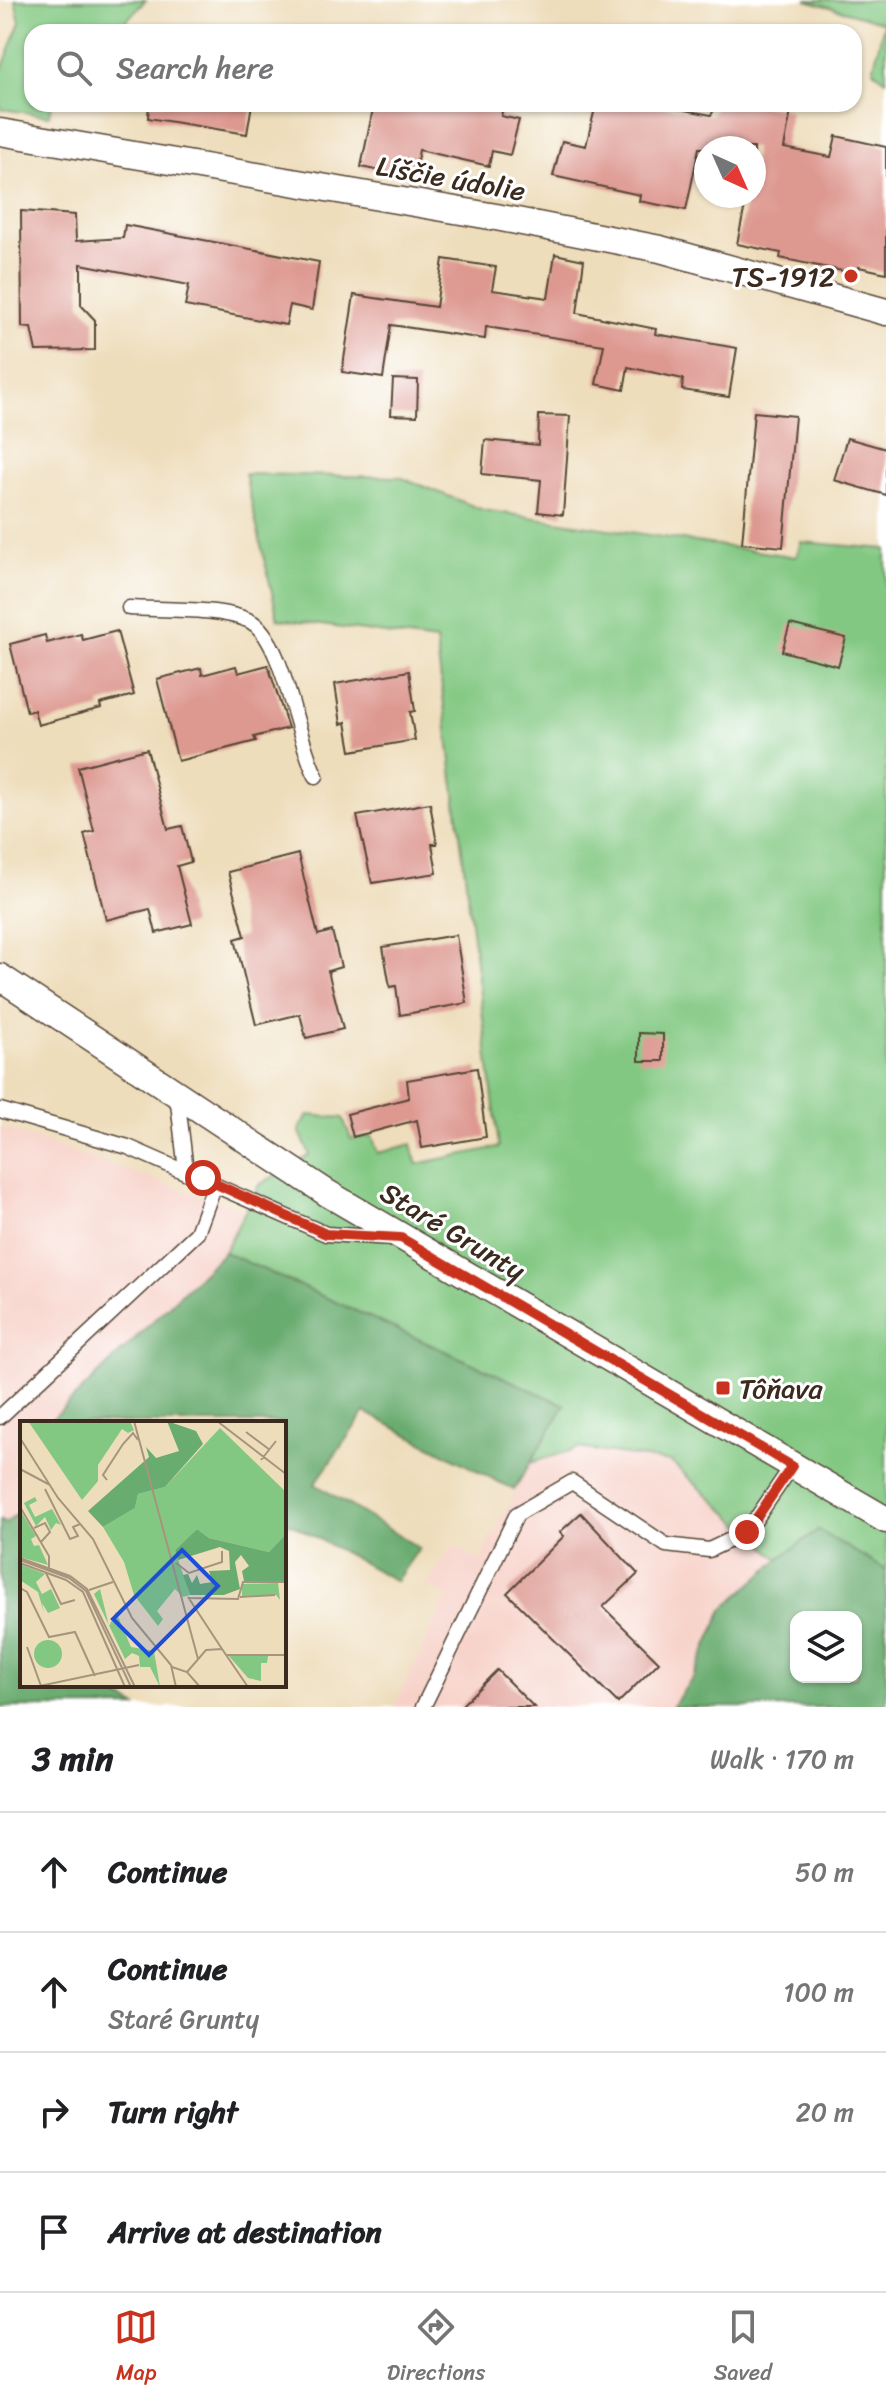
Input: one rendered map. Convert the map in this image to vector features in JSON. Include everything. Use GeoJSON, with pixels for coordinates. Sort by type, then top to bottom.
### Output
{"type":"FeatureCollection","features":[{"type":"Feature","properties":{"kind":"street","name":"Líščie údolie"},"geometry":{"type":"LineString","coordinates":[[0,132],[496,217],[645,246],[886,312]]}},
{"type":"Feature","properties":{"kind":"street","name":"Staré Grunty"},"geometry":{"type":"LineString","coordinates":[[0,977],[401,1238],[886,1520]]}},
{"type":"Feature","properties":{"kind":"lane"},"geometry":{"type":"LineString","coordinates":[[129,608],[231,615],[253,622],[273,644],[303,753],[316,776]]}},
{"type":"Feature","properties":{"kind":"lane"},"geometry":{"type":"LineString","coordinates":[[177,1093],[186,1171]]}},
{"type":"Feature","properties":{"kind":"lane"},"geometry":{"type":"LineString","coordinates":[[0,1110],[128,1147],[326,1234],[401,1238]]}},
{"type":"Feature","properties":{"kind":"lane"},"geometry":{"type":"LineString","coordinates":[[0,1417],[197,1233],[215,1184]]}},
{"type":"Feature","properties":{"kind":"lane"},"geometry":{"type":"LineString","coordinates":[[423,1707],[517,1514],[572,1482],[666,1545],[709,1550],[747,1532],[792,1466]]}},
{"type":"Feature","properties":{"kind":"shaded area"},"geometry":{"type":"Polygon","coordinates":[[[0,1127],[243,1210],[224,1252],[50,1421],[20,1421],[20,1450],[9,1461],[20,1476],[20,1511],[5,1524],[0,1520],[0,1127]]]}},
{"type":"Feature","properties":{"kind":"shaded area"},"geometry":{"type":"Polygon","coordinates":[[[579,1448],[671,1462],[779,1559],[723,1609],[694,1676],[672,1707],[394,1707],[447,1597],[427,1585],[453,1544],[479,1561],[530,1463],[579,1448]]]}},
{"type":"Feature","properties":{"kind":"green space"},"geometry":{"type":"Polygon","coordinates":[[[15,0],[146,0],[123,24],[24,24],[24,112],[50,112],[49,116],[0,109],[0,75],[20,22],[15,0]]]}},
{"type":"Feature","properties":{"kind":"green space"},"geometry":{"type":"Polygon","coordinates":[[[806,0],[886,0],[886,80],[873,70],[884,23],[806,0]]]}},
{"type":"Feature","properties":{"kind":"green space"},"geometry":{"type":"Polygon","coordinates":[[[245,474],[400,477],[483,510],[796,557],[801,542],[886,549],[886,1570],[818,1530],[779,1559],[671,1462],[579,1448],[530,1463],[565,1405],[224,1252],[259,1185],[310,1155],[299,1130],[308,1115],[343,1118],[351,1139],[372,1136],[378,1153],[412,1144],[417,1164],[499,1147],[436,641],[278,619],[245,474]]]}},
{"type":"Feature","properties":{"kind":"green space"},"geometry":{"type":"Polygon","coordinates":[[[224,1252],[565,1405],[514,1490],[365,1412],[315,1484],[419,1548],[396,1581],[286,1521],[286,1421],[50,1421],[224,1252]]]}},
{"type":"Feature","properties":{"kind":"green space"},"geometry":{"type":"Polygon","coordinates":[[[20,1511],[20,1687],[114,1687],[110,1693],[138,1707],[0,1707],[0,1520],[5,1524],[20,1511]]]}},
{"type":"Feature","properties":{"kind":"green space"},"geometry":{"type":"Polygon","coordinates":[[[818,1530],[886,1570],[886,1707],[672,1707],[694,1676],[723,1609],[779,1559],[818,1530]]]}},
{"type":"Feature","properties":{"kind":"building"},"geometry":{"type":"Polygon","coordinates":[[[148,112],[251,112],[247,134],[148,118],[148,112]]]}},
{"type":"Feature","properties":{"kind":"building"},"geometry":{"type":"Polygon","coordinates":[[[372,112],[502,112],[501,116],[519,120],[510,155],[492,151],[489,166],[419,150],[414,178],[361,167],[372,112]]]}},
{"type":"Feature","properties":{"kind":"building"},"geometry":{"type":"Polygon","coordinates":[[[594,112],[695,112],[711,115],[713,112],[791,112],[784,148],[831,157],[836,136],[886,147],[886,273],[859,267],[857,274],[780,258],[781,253],[737,244],[744,208],[766,208],[766,136],[694,136],[694,172],[686,210],[639,201],[640,195],[553,176],[562,141],[586,146],[594,112]]]}},
{"type":"Feature","properties":{"kind":"building"},"geometry":{"type":"Polygon","coordinates":[[[21,211],[75,215],[76,241],[123,238],[125,225],[319,262],[312,310],[290,305],[286,325],[185,306],[189,285],[81,264],[81,305],[95,320],[95,350],[36,351],[31,328],[22,327],[21,211]]]}},
{"type":"Feature","properties":{"kind":"building"},"geometry":{"type":"Polygon","coordinates":[[[555,254],[584,260],[577,313],[656,329],[655,334],[737,348],[729,397],[682,390],[683,379],[628,367],[624,390],[596,384],[604,345],[486,327],[485,339],[391,325],[383,378],[342,372],[354,295],[436,307],[443,259],[496,267],[492,290],[548,298],[555,254]]]}},
{"type":"Feature","properties":{"kind":"building"},"geometry":{"type":"Polygon","coordinates":[[[393,379],[418,380],[417,416],[391,415],[393,379]]]}},
{"type":"Feature","properties":{"kind":"building"},"geometry":{"type":"Polygon","coordinates":[[[754,412],[795,416],[783,547],[742,543],[754,412]]]}},
{"type":"Feature","properties":{"kind":"building"},"geometry":{"type":"Polygon","coordinates":[[[539,415],[570,416],[563,515],[538,512],[541,480],[482,474],[485,440],[538,445],[539,415]]]}},
{"type":"Feature","properties":{"kind":"building"},"geometry":{"type":"Polygon","coordinates":[[[847,438],[886,449],[886,495],[834,480],[847,438]]]}},
{"type":"Feature","properties":{"kind":"building"},"geometry":{"type":"Polygon","coordinates":[[[790,624],[846,638],[838,666],[782,651],[790,624]]]}},
{"type":"Feature","properties":{"kind":"building"},"geometry":{"type":"Polygon","coordinates":[[[117,631],[134,695],[100,704],[101,708],[38,725],[34,710],[27,712],[10,644],[45,635],[47,643],[81,634],[83,640],[117,631]]]}},
{"type":"Feature","properties":{"kind":"building"},"geometry":{"type":"Polygon","coordinates":[[[268,665],[288,728],[254,737],[256,741],[178,761],[157,679],[201,668],[202,675],[236,666],[238,673],[268,665]]]}},
{"type":"Feature","properties":{"kind":"building"},"geometry":{"type":"Polygon","coordinates":[[[409,671],[415,711],[410,712],[415,740],[351,751],[346,722],[341,724],[335,684],[409,671]]]}},
{"type":"Feature","properties":{"kind":"building"},"geometry":{"type":"Polygon","coordinates":[[[147,749],[168,829],[182,826],[191,862],[177,866],[192,924],[156,933],[150,909],[106,920],[84,834],[94,831],[78,767],[147,749]]]}},
{"type":"Feature","properties":{"kind":"building"},"geometry":{"type":"Polygon","coordinates":[[[430,803],[437,844],[432,844],[437,873],[372,883],[357,816],[430,803]]]}},
{"type":"Feature","properties":{"kind":"building"},"geometry":{"type":"Polygon","coordinates":[[[298,854],[318,935],[332,931],[341,967],[328,971],[343,1029],[306,1038],[300,1014],[256,1025],[235,939],[245,936],[228,872],[298,854]]]}},
{"type":"Feature","properties":{"kind":"building"},"geometry":{"type":"Polygon","coordinates":[[[456,935],[467,1003],[400,1015],[396,986],[390,987],[383,947],[456,935]]]}},
{"type":"Feature","properties":{"kind":"building"},"geometry":{"type":"Polygon","coordinates":[[[639,1033],[663,1034],[663,1061],[639,1061],[639,1033]]]}},
{"type":"Feature","properties":{"kind":"building"},"geometry":{"type":"Polygon","coordinates":[[[477,1068],[486,1137],[422,1148],[417,1120],[353,1137],[347,1114],[409,1098],[407,1080],[477,1068]]]}},
{"type":"Feature","properties":{"kind":"building"},"geometry":{"type":"Polygon","coordinates":[[[581,1513],[638,1574],[603,1607],[659,1662],[618,1703],[507,1593],[564,1536],[560,1532],[581,1513]]]}},
{"type":"Feature","properties":{"kind":"building"},"geometry":{"type":"Polygon","coordinates":[[[497,1670],[534,1707],[460,1707],[497,1670]]]}},
{"type":"Feature","properties":{"kind":"place","name":"TS-1912"},"geometry":{"type":"Point","coordinates":[851,276]}},
{"type":"Feature","properties":{"kind":"place","name":"Tôňava"},"geometry":{"type":"Point","coordinates":[723,1388]}},
{"type":"Feature","properties":{"kind":"route"},"geometry":{"type":"LineString","coordinates":[[203,1178],[326,1234],[401,1238],[792,1466],[747,1532]]}}]}
